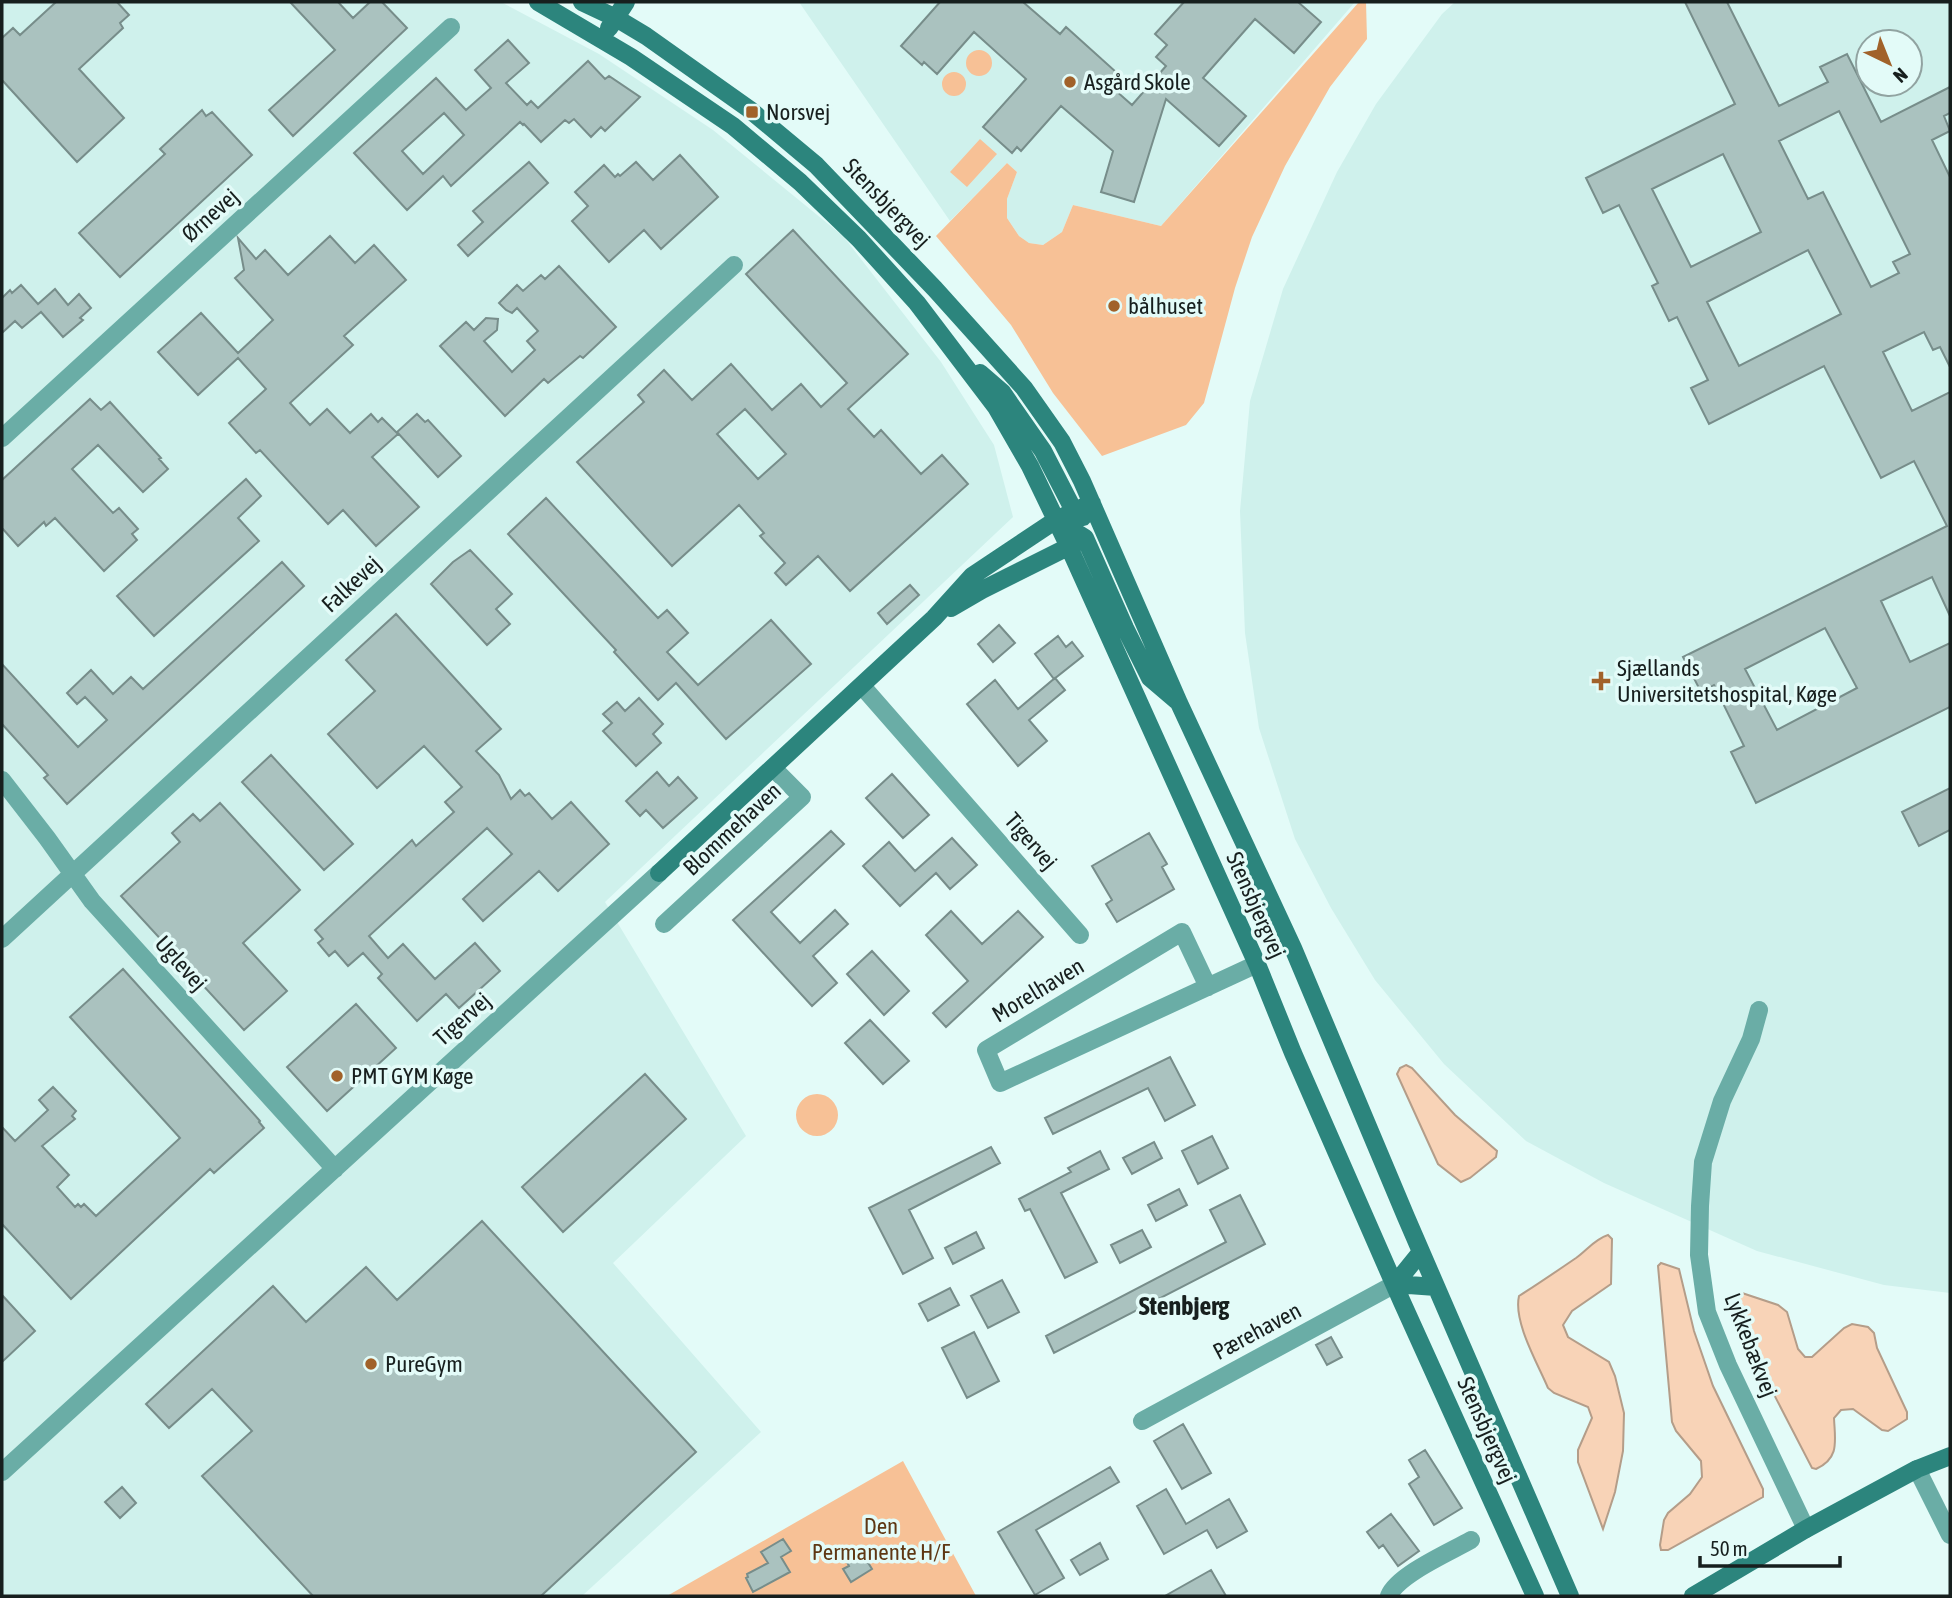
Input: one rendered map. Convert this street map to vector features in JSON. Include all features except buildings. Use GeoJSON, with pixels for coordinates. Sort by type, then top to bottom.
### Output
{"type":"FeatureCollection","features":[{"type":"Feature","properties":{"kind":"street","name":"Stensbjergvej"},"geometry":{"type":"LineString","coordinates":[[538,2],[602,39],[733,127],[800,182],[859,239],[918,303],[996,407],[1030,466],[1056,520],[1077,543],[1150,678],[1179,704]]}},
{"type":"Feature","properties":{"kind":"street","name":"Stensbjergvej"},"geometry":{"type":"LineString","coordinates":[[582,2],[646,36],[749,109],[824,173],[935,289],[1024,388],[1062,442],[1092,503],[1179,704],[1293,948],[1570,1596]]}},
{"type":"Feature","properties":{"kind":"street"},"geometry":{"type":"LineString","coordinates":[[602,39],[626,2]]}},
{"type":"Feature","properties":{"kind":"street","name":"Ørnevej"},"geometry":{"type":"LineString","coordinates":[[2,438],[451,27]]}},
{"type":"Feature","properties":{"kind":"street","name":"Falkevej"},"geometry":{"type":"LineString","coordinates":[[2,939],[734,265]]}},
{"type":"Feature","properties":{"kind":"street","name":"Stensbjergvej"},"geometry":{"type":"LineString","coordinates":[[954,350],[1002,393],[1043,451],[1074,511],[1103,530]]}},
{"type":"Feature","properties":{"kind":"street"},"geometry":{"type":"LineString","coordinates":[[1056,520],[1092,503]]}},
{"type":"Feature","properties":{"kind":"street","name":"Tigervej"},"geometry":{"type":"LineString","coordinates":[[2,1472],[862,686],[934,618],[972,576],[1056,520]]}},
{"type":"Feature","properties":{"kind":"street"},"geometry":{"type":"LineString","coordinates":[[1077,543],[1103,530]]}},
{"type":"Feature","properties":{"kind":"street","name":"Stensbjergvej"},"geometry":{"type":"LineString","coordinates":[[1077,543],[1293,1053],[1535,1596]]}},
{"type":"Feature","properties":{"kind":"street","name":"Tigervej"},"geometry":{"type":"LineString","coordinates":[[934,618],[982,590],[1077,543]]}},
{"type":"Feature","properties":{"kind":"street","name":"Tigervej"},"geometry":{"type":"LineString","coordinates":[[862,686],[1080,935]]}},
{"type":"Feature","properties":{"kind":"street","name":"Blommehaven"},"geometry":{"type":"LineString","coordinates":[[664,924],[802,797],[773,768]]}},
{"type":"Feature","properties":{"kind":"street","name":"Uglevej"},"geometry":{"type":"LineString","coordinates":[[2,780],[92,901],[335,1169]]}},
{"type":"Feature","properties":{"kind":"street","name":"Morelhaven"},"geometry":{"type":"LineString","coordinates":[[1208,987],[1182,932],[986,1049],[1000,1083],[1208,987],[1256,964]]}},
{"type":"Feature","properties":{"kind":"street","name":"Lykkebækvej"},"geometry":{"type":"LineString","coordinates":[[1759,1010],[1751,1039],[1722,1101],[1703,1162],[1699,1255],[1707,1312],[1728,1365],[1806,1529]]}},
{"type":"Feature","properties":{"kind":"street"},"geometry":{"type":"LineString","coordinates":[[1395,1284],[1421,1252]]}},
{"type":"Feature","properties":{"kind":"street"},"geometry":{"type":"LineString","coordinates":[[1395,1284],[1436,1287]]}},
{"type":"Feature","properties":{"kind":"street","name":"Pærehaven"},"geometry":{"type":"LineString","coordinates":[[1142,1421],[1395,1284]]}},
{"type":"Feature","properties":{"kind":"street"},"geometry":{"type":"LineString","coordinates":[[1693,1596],[1806,1529],[1917,1469],[1950,1455]]}},
{"type":"Feature","properties":{"kind":"street"},"geometry":{"type":"LineString","coordinates":[[1917,1469],[1950,1535]]}},
{"type":"Feature","properties":{"kind":"street"},"geometry":{"type":"LineString","coordinates":[[1389,1596],[1409,1574],[1471,1540]]}},
{"type":"Feature","properties":{"kind":"shaded area"},"geometry":{"type":"Polygon","coordinates":[[[2,2],[501,2],[599,54],[713,130],[843,236],[941,362],[994,445],[1013,517],[605,902],[746,1136],[613,1263],[761,1432],[582,1596],[2,1596],[2,2]]]}},
{"type":"Feature","properties":{"kind":"shaded area","name":"Asgård Skole"},"geometry":{"type":"Polygon","coordinates":[[[799,2],[1355,2],[1161,226],[1073,205],[1062,232],[1043,245],[1029,243],[1019,236],[1007,218],[1007,199],[1017,172],[1007,163],[950,221],[799,2]]]}},
{"type":"Feature","properties":{"kind":"shaded area","name":"Sjællands Universitetshospital, Køge"},"geometry":{"type":"Polygon","coordinates":[[[1455,2],[1950,2],[1950,1293],[1884,1285],[1757,1251],[1604,1183],[1526,1141],[1444,1064],[1375,980],[1331,908],[1295,839],[1259,728],[1245,633],[1240,511],[1250,401],[1283,289],[1337,172],[1376,104],[1442,14],[1455,2]]]}},
{"type":"Feature","properties":{"kind":"shaded area"},"geometry":{"type":"Polygon","coordinates":[[[1406,1065],[1412,1068],[1455,1115],[1497,1151],[1496,1157],[1470,1178],[1461,1182],[1438,1164],[1397,1074],[1400,1068],[1406,1065]]]}},
{"type":"Feature","properties":{"kind":"shaded area"},"geometry":{"type":"Polygon","coordinates":[[[1608,1235],[1612,1239],[1611,1284],[1572,1311],[1563,1325],[1568,1337],[1609,1362],[1624,1413],[1623,1451],[1615,1492],[1603,1529],[1578,1462],[1578,1450],[1592,1418],[1588,1407],[1548,1388],[1523,1330],[1518,1306],[1519,1296],[1608,1235]]]}},
{"type":"Feature","properties":{"kind":"shaded area"},"geometry":{"type":"Polygon","coordinates":[[[1661,1263],[1679,1269],[1694,1331],[1713,1386],[1763,1489],[1763,1497],[1668,1550],[1661,1550],[1660,1545],[1664,1520],[1668,1513],[1690,1494],[1702,1477],[1701,1461],[1676,1431],[1672,1422],[1658,1266],[1661,1263]]]}},
{"type":"Feature","properties":{"kind":"shaded area"},"geometry":{"type":"Polygon","coordinates":[[[1742,1293],[1778,1305],[1787,1312],[1798,1349],[1805,1357],[1812,1357],[1852,1324],[1868,1327],[1874,1333],[1877,1348],[1907,1412],[1907,1419],[1888,1431],[1882,1430],[1853,1409],[1841,1410],[1834,1418],[1833,1454],[1824,1465],[1812,1468],[1751,1350],[1737,1298],[1742,1293]]]}},
{"type":"Feature","properties":{"kind":"green space"},"geometry":{"type":"Polygon","coordinates":[[[1359,2],[1366,2],[1367,39],[1330,87],[1285,166],[1252,237],[1235,288],[1204,403],[1186,425],[1102,456],[1053,393],[1011,325],[936,236],[1007,163],[1017,172],[1007,199],[1007,218],[1019,236],[1029,243],[1043,245],[1062,232],[1073,205],[1161,226],[1359,2]]]}},
{"type":"Feature","properties":{"kind":"green space"},"geometry":{"type":"Polygon","coordinates":[[[979,50],[988,54],[992,63],[988,72],[979,76],[970,72],[966,63],[970,54],[979,50]]]}},
{"type":"Feature","properties":{"kind":"green space"},"geometry":{"type":"Polygon","coordinates":[[[954,72],[963,75],[966,84],[963,93],[954,96],[945,93],[942,84],[945,75],[954,72]]]}},
{"type":"Feature","properties":{"kind":"green space"},"geometry":{"type":"Polygon","coordinates":[[[980,139],[997,154],[967,187],[950,172],[980,139]]]}},
{"type":"Feature","properties":{"kind":"green space"},"geometry":{"type":"Polygon","coordinates":[[[817,1094],[832,1100],[838,1115],[832,1130],[817,1136],[802,1130],[796,1115],[802,1100],[817,1094]]]}},
{"type":"Feature","properties":{"kind":"green space","name":"Den Permanente H/F"},"geometry":{"type":"Polygon","coordinates":[[[903,1461],[976,1596],[667,1596],[903,1461]]]}},
{"type":"Feature","properties":{"kind":"place","name":"Asgård Skole"},"geometry":{"type":"Point","coordinates":[1070,82]}},
{"type":"Feature","properties":{"kind":"place","name":"Norsvej"},"geometry":{"type":"Point","coordinates":[752,112]}},
{"type":"Feature","properties":{"kind":"place","name":"bålhuset"},"geometry":{"type":"Point","coordinates":[1114,306]}},
{"type":"Feature","properties":{"kind":"place","name":"Sjællands Universitetshospital, Køge"},"geometry":{"type":"Point","coordinates":[1601,681]}},
{"type":"Feature","properties":{"kind":"place","name":"PMT GYM Køge"},"geometry":{"type":"Point","coordinates":[337,1076]}},
{"type":"Feature","properties":{"kind":"place","name":"PureGym"},"geometry":{"type":"Point","coordinates":[371,1364]}},
{"type":"Feature","properties":{"kind":"district","name":"Stenbjerg"},"geometry":{"type":"Point","coordinates":[1184,1306]}}]}
